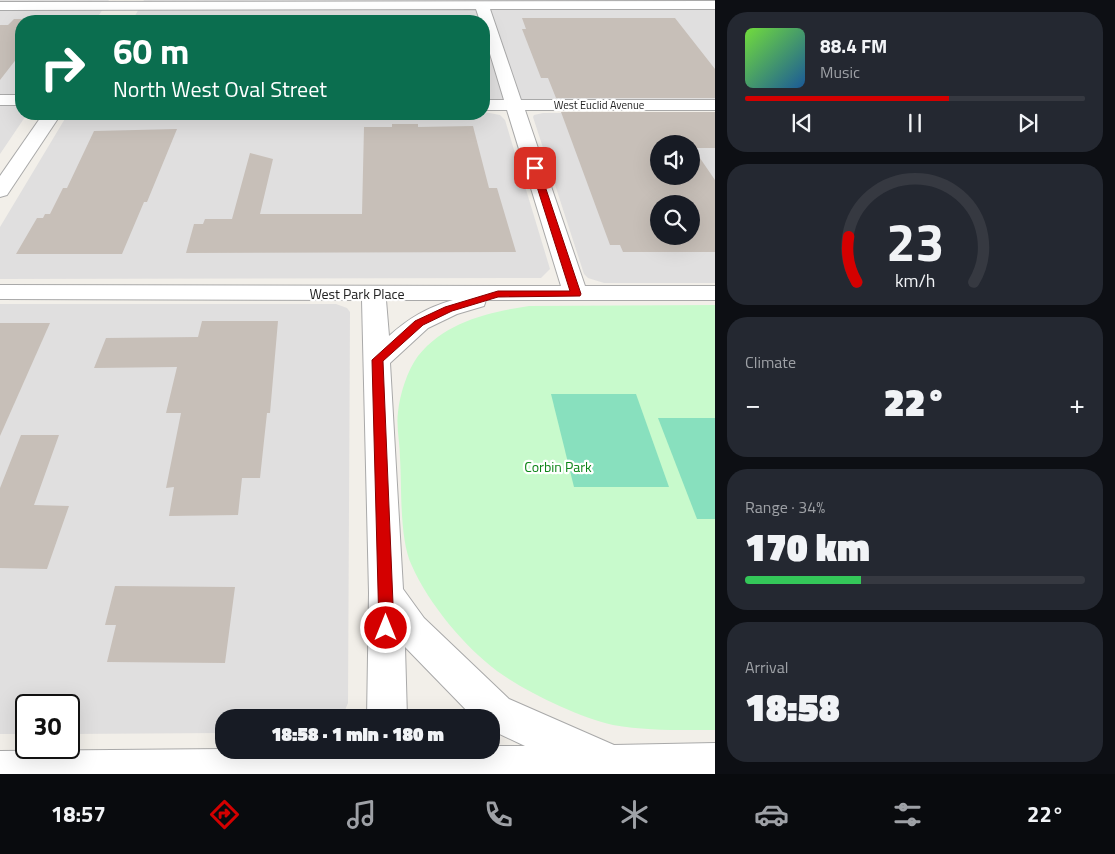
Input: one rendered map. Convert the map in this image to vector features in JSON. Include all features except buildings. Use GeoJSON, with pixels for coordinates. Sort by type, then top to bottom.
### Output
{"type":"FeatureCollection","features":[{"type":"Feature","properties":{"kind":"street"},"geometry":{"type":"LineString","coordinates":[[116,15],[124,3]]}},
{"type":"Feature","properties":{"kind":"street"},"geometry":{"type":"LineString","coordinates":[[0,6],[124,3],[715,6]]}},
{"type":"Feature","properties":{"kind":"street"},"geometry":{"type":"LineString","coordinates":[[482,6],[485,15]]}},
{"type":"Feature","properties":{"kind":"street"},"geometry":{"type":"LineString","coordinates":[[490,31],[576,294]]}},
{"type":"Feature","properties":{"kind":"street"},"geometry":{"type":"LineString","coordinates":[[0,100],[15,100]]}},
{"type":"Feature","properties":{"kind":"street","name":"West Euclid Avenue"},"geometry":{"type":"LineString","coordinates":[[490,105],[715,105]]}},
{"type":"Feature","properties":{"kind":"street"},"geometry":{"type":"LineString","coordinates":[[1,186],[48,120]]}},
{"type":"Feature","properties":{"kind":"street","name":"West Park Place"},"geometry":{"type":"LineString","coordinates":[[0,292],[715,294]]}},
{"type":"Feature","properties":{"kind":"street"},"geometry":{"type":"LineString","coordinates":[[374,294],[386,592],[387,709]]}},
{"type":"Feature","properties":{"kind":"street"},"geometry":{"type":"LineString","coordinates":[[377,360],[419,323],[448,309],[498,294]]}},
{"type":"Feature","properties":{"kind":"street"},"geometry":{"type":"LineString","coordinates":[[386,592],[411,629],[495,712],[613,769]]}},
{"type":"Feature","properties":{"kind":"street"},"geometry":{"type":"LineString","coordinates":[[0,772],[387,759],[613,769],[715,764]]}},
{"type":"Feature","properties":{"kind":"shaded area"},"geometry":{"type":"Polygon","coordinates":[[[0,0],[109,0],[99,15],[15,15],[15,95],[0,95],[0,0]]]}},
{"type":"Feature","properties":{"kind":"shaded area"},"geometry":{"type":"Polygon","coordinates":[[[144,0],[715,0],[715,99],[490,99],[490,15],[135,15],[144,0]]]}},
{"type":"Feature","properties":{"kind":"shaded area"},"geometry":{"type":"Polygon","coordinates":[[[0,102],[15,102],[15,120],[23,120],[0,154],[0,102]]]}},
{"type":"Feature","properties":{"kind":"shaded area"},"geometry":{"type":"Polygon","coordinates":[[[715,112],[715,283],[604,283],[588,278],[584,274],[533,117],[543,113],[715,112]]]}},
{"type":"Feature","properties":{"kind":"shaded area"},"geometry":{"type":"Polygon","coordinates":[[[490,113],[500,115],[505,120],[550,269],[541,278],[0,279],[0,227],[64,120],[490,120],[490,113]]]}},
{"type":"Feature","properties":{"kind":"shaded area"},"geometry":{"type":"Polygon","coordinates":[[[0,304],[336,304],[347,308],[350,312],[348,703],[345,709],[215,709],[215,733],[80,734],[80,694],[15,694],[15,734],[0,734],[0,304]]]}},
{"type":"Feature","properties":{"kind":"green space","name":"Corbin Park"},"geometry":{"type":"Polygon","coordinates":[[[715,305],[715,730],[651,729],[613,725],[584,716],[553,703],[497,671],[460,637],[428,595],[412,566],[403,528],[397,423],[400,398],[411,369],[418,356],[429,344],[454,327],[483,315],[529,306],[715,305]]]}},
{"type":"Feature","properties":{"kind":"green space"},"geometry":{"type":"Polygon","coordinates":[[[551,394],[636,394],[669,487],[574,487],[551,394]]]}},
{"type":"Feature","properties":{"kind":"green space"},"geometry":{"type":"Polygon","coordinates":[[[658,418],[715,418],[715,519],[697,519],[658,418]]]}},
{"type":"Feature","properties":{"kind":"route"},"geometry":{"type":"LineString","coordinates":[[386,628],[377,360],[419,323],[448,309],[498,294],[576,294],[535,168]]}}]}
